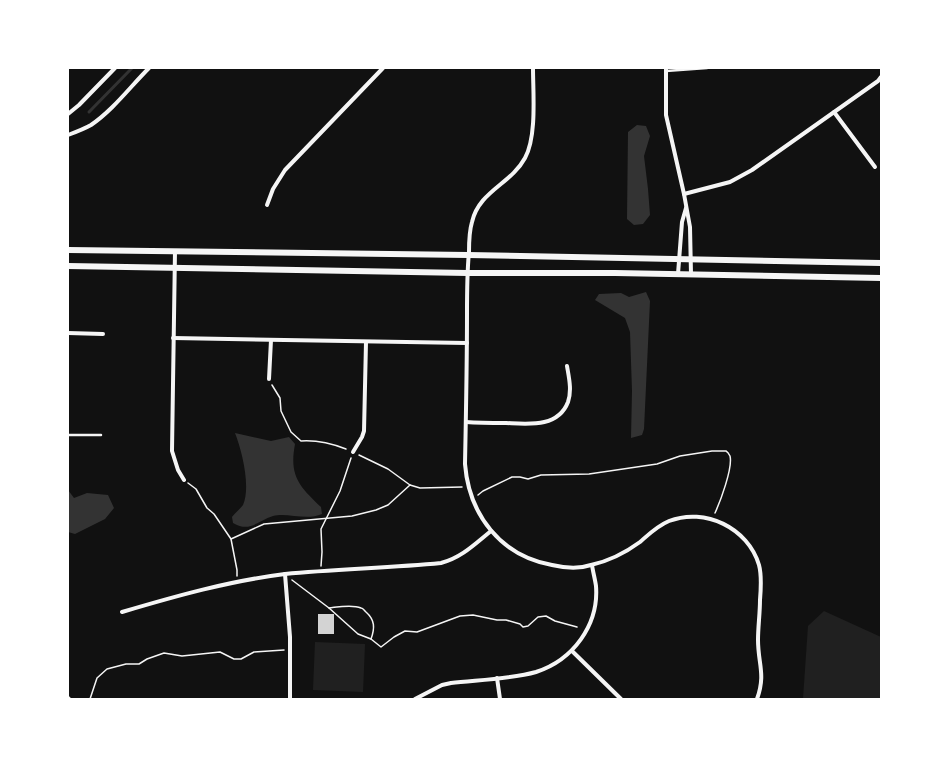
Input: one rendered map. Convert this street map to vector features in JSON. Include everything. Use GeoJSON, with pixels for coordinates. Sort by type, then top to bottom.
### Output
{"type":"FeatureCollection","features":[{"type":"Feature","properties":{"kind":"street"},"geometry":{"type":"LineString","coordinates":[[68,114],[79,105],[115,68]]}},
{"type":"Feature","properties":{"kind":"street"},"geometry":{"type":"LineString","coordinates":[[68,135],[91,125],[104,114],[149,68]]}},
{"type":"Feature","properties":{"kind":"street"},"geometry":{"type":"LineString","coordinates":[[267,205],[273,189],[285,170],[383,68]]}},
{"type":"Feature","properties":{"kind":"street"},"geometry":{"type":"LineString","coordinates":[[533,68],[532,129],[528,150],[524,159],[517,168],[487,195],[477,208],[472,222],[467,273],[465,464],[468,487],[480,516],[491,531],[513,550],[522,556],[542,563],[562,567],[592,565],[611,560],[624,553],[660,526],[670,521],[692,517],[712,519],[726,524],[744,538],[750,546],[759,565],[761,576],[758,639],[762,674],[760,691],[757,699]]}},
{"type":"Feature","properties":{"kind":"street"},"geometry":{"type":"LineString","coordinates":[[666,70],[666,115],[690,227],[691,274]]}},
{"type":"Feature","properties":{"kind":"street"},"geometry":{"type":"LineString","coordinates":[[684,194],[730,182],[752,170],[878,81],[881,77]]}},
{"type":"Feature","properties":{"kind":"street"},"geometry":{"type":"LineString","coordinates":[[834,112],[875,167]]}},
{"type":"Feature","properties":{"kind":"street"},"geometry":{"type":"LineString","coordinates":[[678,274],[682,222],[686,206]]}},
{"type":"Feature","properties":{"kind":"street"},"geometry":{"type":"LineString","coordinates":[[68,250],[468,255],[881,263]]}},
{"type":"Feature","properties":{"kind":"street"},"geometry":{"type":"LineString","coordinates":[[175,251],[172,451],[178,470],[184,480]]}},
{"type":"Feature","properties":{"kind":"street"},"geometry":{"type":"LineString","coordinates":[[68,266],[881,278]]}},
{"type":"Feature","properties":{"kind":"street"},"geometry":{"type":"LineString","coordinates":[[68,333],[103,334]]}},
{"type":"Feature","properties":{"kind":"street"},"geometry":{"type":"LineString","coordinates":[[173,338],[467,343]]}},
{"type":"Feature","properties":{"kind":"street"},"geometry":{"type":"LineString","coordinates":[[269,380],[271,340]]}},
{"type":"Feature","properties":{"kind":"street"},"geometry":{"type":"LineString","coordinates":[[353,452],[364,431],[366,342]]}},
{"type":"Feature","properties":{"kind":"street"},"geometry":{"type":"LineString","coordinates":[[466,422],[535,424],[553,419],[565,409],[568,402],[570,384],[567,366]]}},
{"type":"Feature","properties":{"kind":"street"},"geometry":{"type":"LineString","coordinates":[[122,612],[174,596],[236,582],[285,574],[441,563],[449,561],[463,553],[491,531]]}},
{"type":"Feature","properties":{"kind":"street"},"geometry":{"type":"LineString","coordinates":[[415,699],[442,685],[536,672],[566,656],[572,651],[586,630],[592,616],[596,601],[596,586],[592,565]]}},
{"type":"Feature","properties":{"kind":"street"},"geometry":{"type":"LineString","coordinates":[[285,574],[290,650],[290,699]]}},
{"type":"Feature","properties":{"kind":"street"},"geometry":{"type":"LineString","coordinates":[[572,651],[621,699]]}},
{"type":"Feature","properties":{"kind":"street"},"geometry":{"type":"LineString","coordinates":[[498,678],[500,699]]}},
{"type":"Feature","properties":{"kind":"lane"},"geometry":{"type":"LineString","coordinates":[[666,70],[706,68]]}},
{"type":"Feature","properties":{"kind":"lane"},"geometry":{"type":"LineString","coordinates":[[68,434],[101,435]]}},
{"type":"Feature","properties":{"kind":"path"},"geometry":{"type":"LineString","coordinates":[[269,380],[280,398],[281,411],[291,432],[301,441],[310,440],[337,446],[353,452],[388,469],[410,485],[420,488],[468,487]]}},
{"type":"Feature","properties":{"kind":"path"},"geometry":{"type":"LineString","coordinates":[[473,501],[483,491],[512,477],[528,479],[541,475],[589,474],[657,464],[680,456],[712,451],[726,451],[730,456],[729,470],[720,501],[712,519]]}},
{"type":"Feature","properties":{"kind":"path"},"geometry":{"type":"LineString","coordinates":[[321,571],[321,529],[340,491],[353,452]]}},
{"type":"Feature","properties":{"kind":"path"},"geometry":{"type":"LineString","coordinates":[[184,480],[196,489],[207,508],[214,514],[231,539],[237,570],[236,582]]}},
{"type":"Feature","properties":{"kind":"path"},"geometry":{"type":"LineString","coordinates":[[231,539],[264,524],[352,516],[376,510],[388,505],[410,485]]}},
{"type":"Feature","properties":{"kind":"path"},"geometry":{"type":"LineString","coordinates":[[285,574],[329,608],[358,634],[382,647],[394,637],[405,631],[417,632],[460,616],[472,615],[497,620],[506,620],[520,624],[523,628],[528,626],[538,617],[546,616],[555,621],[577,627]]}},
{"type":"Feature","properties":{"kind":"path"},"geometry":{"type":"LineString","coordinates":[[329,608],[350,606],[361,608],[370,615],[374,623],[374,633],[371,640]]}},
{"type":"Feature","properties":{"kind":"path"},"geometry":{"type":"LineString","coordinates":[[90,699],[97,678],[107,669],[126,664],[139,664],[164,653],[182,656],[220,652],[234,659],[241,658],[254,652],[290,650]]}},
{"type":"Feature","properties":{"kind":"shaded area"},"geometry":{"type":"Polygon","coordinates":[[[637,125],[646,126],[650,136],[644,156],[650,215],[643,224],[634,225],[627,219],[628,132],[637,125]]]}},
{"type":"Feature","properties":{"kind":"shaded area"},"geometry":{"type":"Polygon","coordinates":[[[646,292],[650,301],[644,429],[642,435],[631,438],[632,391],[630,332],[625,318],[595,300],[599,294],[621,293],[629,297],[646,292]]]}},
{"type":"Feature","properties":{"kind":"shaded area"},"geometry":{"type":"Polygon","coordinates":[[[235,433],[271,441],[289,437],[295,444],[293,464],[298,480],[307,493],[321,507],[322,514],[310,517],[278,515],[244,527],[233,523],[232,517],[243,505],[246,489],[245,469],[235,433]]]}},
{"type":"Feature","properties":{"kind":"shaded area"},"geometry":{"type":"Polygon","coordinates":[[[68,490],[74,498],[87,493],[108,495],[114,508],[105,519],[75,534],[68,532],[68,490]]]}},
{"type":"Feature","properties":{"kind":"shaded area"},"geometry":{"type":"Polygon","coordinates":[[[824,611],[881,637],[881,699],[803,699],[808,626],[824,611]]]}},
{"type":"Feature","properties":{"kind":"shaded area"},"geometry":{"type":"Polygon","coordinates":[[[315,642],[365,644],[363,692],[313,690],[315,642]]]}},
{"type":"Feature","properties":{"kind":"building"},"geometry":{"type":"Polygon","coordinates":[[[318,614],[334,614],[334,634],[318,634],[318,614]]]}},
{"type":"Feature","properties":{"kind":"waterway"},"geometry":{"type":"LineString","coordinates":[[89,112],[132,68]]}}]}
